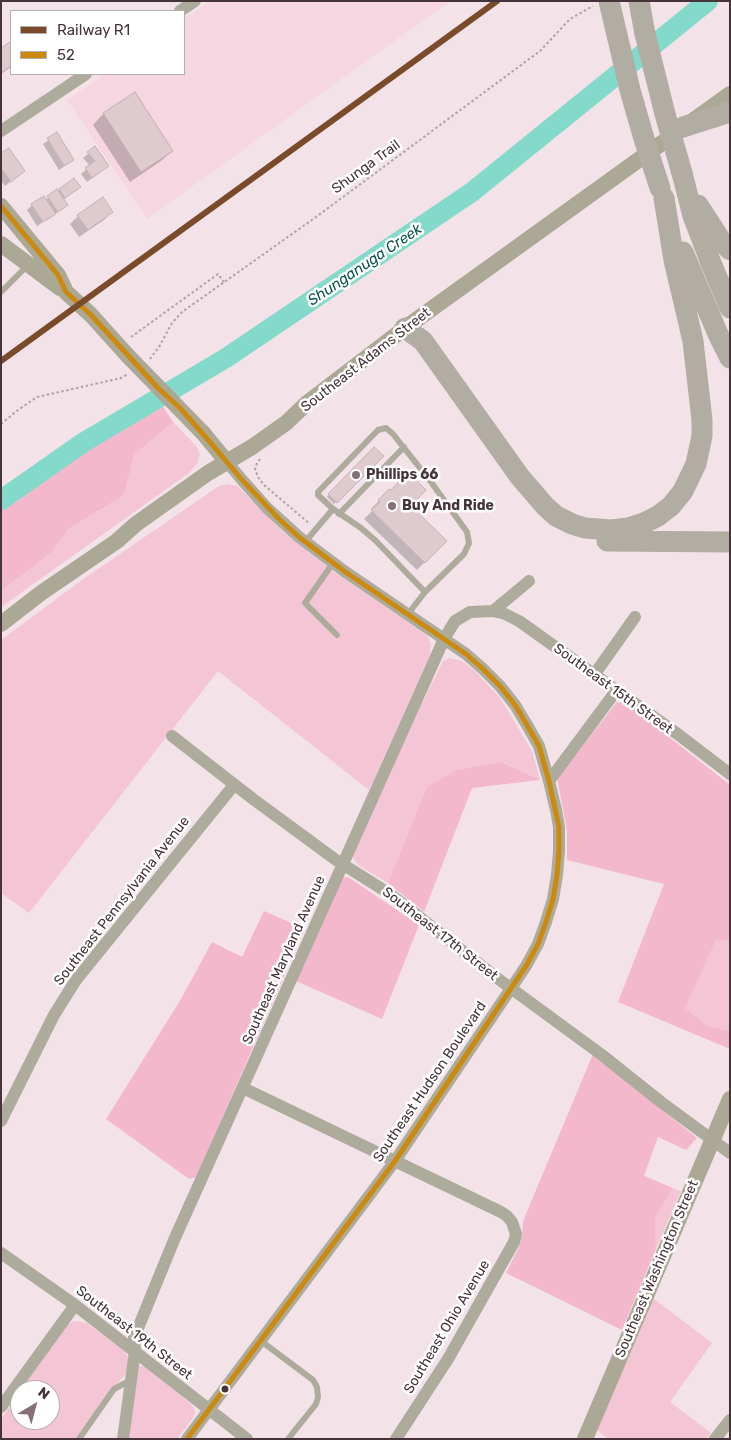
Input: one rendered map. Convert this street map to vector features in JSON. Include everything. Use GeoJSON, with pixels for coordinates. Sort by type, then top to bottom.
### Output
{"type":"FeatureCollection","features":[{"type":"Feature","properties":{"kind":"highway"},"geometry":{"type":"LineString","coordinates":[[639,1],[645,34],[665,114],[696,224],[710,263],[730,308]]}},
{"type":"Feature","properties":{"kind":"highway"},"geometry":{"type":"LineString","coordinates":[[603,2],[644,142],[662,193],[687,263],[730,358]]}},
{"type":"Feature","properties":{"kind":"highway"},"geometry":{"type":"LineString","coordinates":[[683,127],[730,112]]}},
{"type":"Feature","properties":{"kind":"highway"},"geometry":{"type":"LineString","coordinates":[[684,182],[720,240],[730,250]]}},
{"type":"Feature","properties":{"kind":"highway"},"geometry":{"type":"LineString","coordinates":[[405,328],[423,342],[520,477],[537,498],[556,516],[572,524],[594,529],[611,530],[644,524],[671,506],[683,491],[696,464],[702,436],[702,420],[693,341],[674,260],[662,193]]}},
{"type":"Feature","properties":{"kind":"highway"},"geometry":{"type":"LineString","coordinates":[[405,328],[414,349],[526,502],[538,515],[548,522],[571,534],[590,539],[618,542],[730,542]]}},
{"type":"Feature","properties":{"kind":"main road","name":"Southeast Adams Street"},"geometry":{"type":"LineString","coordinates":[[1,624],[208,472],[252,447],[286,423],[307,403],[405,328],[730,94]]}},
{"type":"Feature","properties":{"kind":"main road"},"geometry":{"type":"LineString","coordinates":[[4,209],[10,225],[8,237],[3,245],[66,292],[91,315],[203,433],[227,462]]}},
{"type":"Feature","properties":{"kind":"main road"},"geometry":{"type":"LineString","coordinates":[[4,209],[58,275],[66,292]]}},
{"type":"Feature","properties":{"kind":"main road","name":"Southeast Washington Street"},"geometry":{"type":"LineString","coordinates":[[585,1439],[730,1099]]}},
{"type":"Feature","properties":{"kind":"street"},"geometry":{"type":"LineString","coordinates":[[1,131],[85,75]]}},
{"type":"Feature","properties":{"kind":"street"},"geometry":{"type":"LineString","coordinates":[[227,462],[267,508],[306,542],[332,563],[444,639]]}},
{"type":"Feature","properties":{"kind":"street"},"geometry":{"type":"LineString","coordinates":[[492,611],[529,581]]}},
{"type":"Feature","properties":{"kind":"street","name":"Southeast Maryland Avenue"},"geometry":{"type":"LineString","coordinates":[[123,1439],[135,1351],[134,1338],[174,1240],[444,639],[455,621],[462,616],[470,612],[492,611]]}},
{"type":"Feature","properties":{"kind":"street","name":"Southeast 15th Street"},"geometry":{"type":"LineString","coordinates":[[492,611],[519,621],[679,735],[730,774]]}},
{"type":"Feature","properties":{"kind":"street"},"geometry":{"type":"LineString","coordinates":[[594,675],[635,616]]}},
{"type":"Feature","properties":{"kind":"street","name":"Southeast Hudson Boulevard"},"geometry":{"type":"LineString","coordinates":[[188,1439],[396,1161],[526,966],[538,944],[551,906],[557,876],[559,827],[549,781],[538,746],[515,705],[500,686],[466,654],[444,639]]}},
{"type":"Feature","properties":{"kind":"street"},"geometry":{"type":"LineString","coordinates":[[549,781],[616,691]]}},
{"type":"Feature","properties":{"kind":"street","name":"Southeast 17th Street"},"geometry":{"type":"LineString","coordinates":[[172,736],[343,864],[390,894],[730,1153]]}},
{"type":"Feature","properties":{"kind":"street","name":"Southeast Pennsylvania Avenue"},"geometry":{"type":"LineString","coordinates":[[1,1121],[54,1015],[76,980],[234,784]]}},
{"type":"Feature","properties":{"kind":"street"},"geometry":{"type":"LineString","coordinates":[[242,1088],[396,1161]]}},
{"type":"Feature","properties":{"kind":"street","name":"Southeast Ohio Avenue"},"geometry":{"type":"LineString","coordinates":[[396,1161],[501,1212],[512,1222],[516,1234],[514,1242],[448,1359],[396,1439]]}},
{"type":"Feature","properties":{"kind":"street","name":"Southeast 19th Street"},"geometry":{"type":"LineString","coordinates":[[3,1257],[75,1305],[247,1439]]}},
{"type":"Feature","properties":{"kind":"street"},"geometry":{"type":"LineString","coordinates":[[1,1407],[75,1305]]}},
{"type":"Feature","properties":{"kind":"street"},"geometry":{"type":"LineString","coordinates":[[715,1439],[730,1420]]}},
{"type":"Feature","properties":{"kind":"lane"},"geometry":{"type":"LineString","coordinates":[[1,292],[29,265]]}},
{"type":"Feature","properties":{"kind":"lane"},"geometry":{"type":"LineString","coordinates":[[408,614],[425,592],[464,554],[469,543],[467,532],[442,496],[390,430],[381,428],[318,492],[318,495],[336,512],[361,528],[376,541],[425,592]]}},
{"type":"Feature","properties":{"kind":"lane"},"geometry":{"type":"LineString","coordinates":[[306,542],[404,447]]}},
{"type":"Feature","properties":{"kind":"lane"},"geometry":{"type":"LineString","coordinates":[[332,563],[305,603],[337,635]]}},
{"type":"Feature","properties":{"kind":"lane"},"geometry":{"type":"LineString","coordinates":[[261,1341],[314,1380],[317,1387],[318,1397],[316,1404],[288,1439]]}},
{"type":"Feature","properties":{"kind":"lane"},"geometry":{"type":"LineString","coordinates":[[79,1439],[114,1389],[131,1380]]}},
{"type":"Feature","properties":{"kind":"path","name":"Shunga Trail"},"geometry":{"type":"LineString","coordinates":[[152,358],[177,316],[540,51],[570,19],[603,2]]}},
{"type":"Feature","properties":{"kind":"path"},"geometry":{"type":"LineString","coordinates":[[129,339],[218,274],[224,282]]}},
{"type":"Feature","properties":{"kind":"path"},"geometry":{"type":"LineString","coordinates":[[1,424],[37,397],[121,378],[130,374]]}},
{"type":"Feature","properties":{"kind":"shaded area"},"geometry":{"type":"Polygon","coordinates":[[[210,1],[450,1],[147,219],[67,100],[104,75],[185,75],[185,18],[210,1]]]}},
{"type":"Feature","properties":{"kind":"shaded area"},"geometry":{"type":"Polygon","coordinates":[[[162,405],[173,422],[134,455],[124,495],[70,528],[52,552],[1,591],[1,510],[113,434],[162,405]]]}},
{"type":"Feature","properties":{"kind":"shaded area"},"geometry":{"type":"Polygon","coordinates":[[[173,422],[197,447],[200,455],[197,464],[189,473],[1,607],[1,591],[52,552],[70,528],[124,495],[134,455],[173,422]]]}},
{"type":"Feature","properties":{"kind":"shaded area"},"geometry":{"type":"Polygon","coordinates":[[[228,484],[237,486],[283,532],[334,572],[427,635],[431,644],[430,655],[369,790],[218,671],[29,913],[1,893],[1,640],[82,580],[219,486],[228,484]]]}},
{"type":"Feature","properties":{"kind":"shaded area"},"geometry":{"type":"Polygon","coordinates":[[[450,658],[462,661],[475,671],[500,698],[532,751],[540,780],[500,762],[427,787],[388,883],[358,865],[353,858],[351,847],[443,661],[450,658]]]}},
{"type":"Feature","properties":{"kind":"shaded area"},"geometry":{"type":"Polygon","coordinates":[[[617,702],[626,703],[730,785],[730,940],[716,940],[685,1008],[707,1026],[730,1031],[730,1049],[618,1002],[664,884],[567,860],[567,831],[557,778],[617,702]]]}},
{"type":"Feature","properties":{"kind":"shaded area"},"geometry":{"type":"Polygon","coordinates":[[[501,762],[540,780],[472,788],[424,912],[388,883],[427,787],[457,770],[501,762]]]}},
{"type":"Feature","properties":{"kind":"shaded area"},"geometry":{"type":"Polygon","coordinates":[[[348,877],[419,925],[382,1019],[296,981],[342,878],[348,877]]]}},
{"type":"Feature","properties":{"kind":"shaded area"},"geometry":{"type":"Polygon","coordinates":[[[264,911],[305,929],[196,1177],[189,1179],[106,1119],[181,999],[212,942],[242,957],[264,911]]]}},
{"type":"Feature","properties":{"kind":"shaded area"},"geometry":{"type":"Polygon","coordinates":[[[716,940],[730,940],[730,1031],[707,1026],[684,1008],[716,940]]]}},
{"type":"Feature","properties":{"kind":"shaded area"},"geometry":{"type":"Polygon","coordinates":[[[593,1054],[697,1138],[686,1150],[658,1137],[644,1176],[673,1188],[655,1218],[656,1249],[622,1330],[506,1273],[518,1249],[522,1236],[523,1221],[593,1054]]]}},
{"type":"Feature","properties":{"kind":"shaded area"},"geometry":{"type":"Polygon","coordinates":[[[673,1188],[681,1191],[656,1249],[655,1218],[673,1188]]]}},
{"type":"Feature","properties":{"kind":"shaded area"},"geometry":{"type":"Polygon","coordinates":[[[653,1298],[712,1343],[670,1402],[711,1433],[706,1439],[608,1439],[596,1429],[653,1298]]]}},
{"type":"Feature","properties":{"kind":"shaded area"},"geometry":{"type":"Polygon","coordinates":[[[74,1321],[87,1323],[124,1350],[128,1357],[125,1375],[112,1389],[75,1439],[1,1439],[1,1419],[10,1406],[10,1430],[60,1430],[60,1380],[28,1380],[66,1326],[74,1321]]]}},
{"type":"Feature","properties":{"kind":"shaded area"},"geometry":{"type":"Polygon","coordinates":[[[139,1366],[151,1369],[192,1405],[195,1411],[193,1418],[177,1439],[128,1439],[139,1366]]]}},
{"type":"Feature","properties":{"kind":"building"},"geometry":{"type":"Polygon","coordinates":[[[10,42],[10,67],[1,73],[1,48],[10,42]]]}},
{"type":"Feature","properties":{"kind":"building"},"geometry":{"type":"Polygon","coordinates":[[[135,92],[173,151],[141,172],[103,113],[135,92]]]}},
{"type":"Feature","properties":{"kind":"building"},"geometry":{"type":"Polygon","coordinates":[[[57,132],[74,160],[64,166],[47,138],[57,132]]]}},
{"type":"Feature","properties":{"kind":"building"},"geometry":{"type":"Polygon","coordinates":[[[95,146],[109,166],[92,178],[85,168],[95,161],[87,152],[95,146]]]}},
{"type":"Feature","properties":{"kind":"building"},"geometry":{"type":"Polygon","coordinates":[[[9,148],[25,171],[11,182],[1,168],[1,153],[9,148]]]}},
{"type":"Feature","properties":{"kind":"building"},"geometry":{"type":"Polygon","coordinates":[[[74,178],[81,187],[65,198],[59,189],[74,178]]]}},
{"type":"Feature","properties":{"kind":"building"},"geometry":{"type":"Polygon","coordinates":[[[57,189],[68,205],[58,212],[47,196],[57,189]]]}},
{"type":"Feature","properties":{"kind":"building"},"geometry":{"type":"Polygon","coordinates":[[[44,196],[56,214],[43,222],[31,204],[44,196]]]}},
{"type":"Feature","properties":{"kind":"building"},"geometry":{"type":"Polygon","coordinates":[[[103,197],[113,212],[88,230],[77,215],[103,197]]]}},
{"type":"Feature","properties":{"kind":"building","name":"Phillips 66"},"geometry":{"type":"Polygon","coordinates":[[[374,447],[384,456],[337,503],[328,494],[374,447]]]}},
{"type":"Feature","properties":{"kind":"building"},"geometry":{"type":"Polygon","coordinates":[[[408,472],[426,490],[411,506],[447,541],[425,563],[371,510],[380,502],[378,500],[389,489],[391,490],[408,472]]]}},
{"type":"Feature","properties":{"kind":"waterway","name":"Shunganuga Creek"},"geometry":{"type":"LineString","coordinates":[[1,500],[84,442],[226,358],[472,192],[708,1]]}},
{"type":"Feature","properties":{"kind":"rail line","name":"R1"},"geometry":{"type":"LineString","coordinates":[[1,361],[497,1]]}},
{"type":"Feature","properties":{"kind":"transit line","name":"52"},"geometry":{"type":"LineString","coordinates":[[1,206],[58,275],[66,292],[91,315],[158,388],[180,408],[243,481],[280,520],[344,571],[466,654],[500,686],[515,705],[539,746],[559,827],[559,851],[553,899],[538,944],[526,966],[395,1161],[187,1439]]}},
{"type":"Feature","properties":{"kind":"place","name":"Phillips 66"},"geometry":{"type":"Point","coordinates":[356,475]}},
{"type":"Feature","properties":{"kind":"place","name":"Buy And Ride"},"geometry":{"type":"Point","coordinates":[392,506]}}]}
